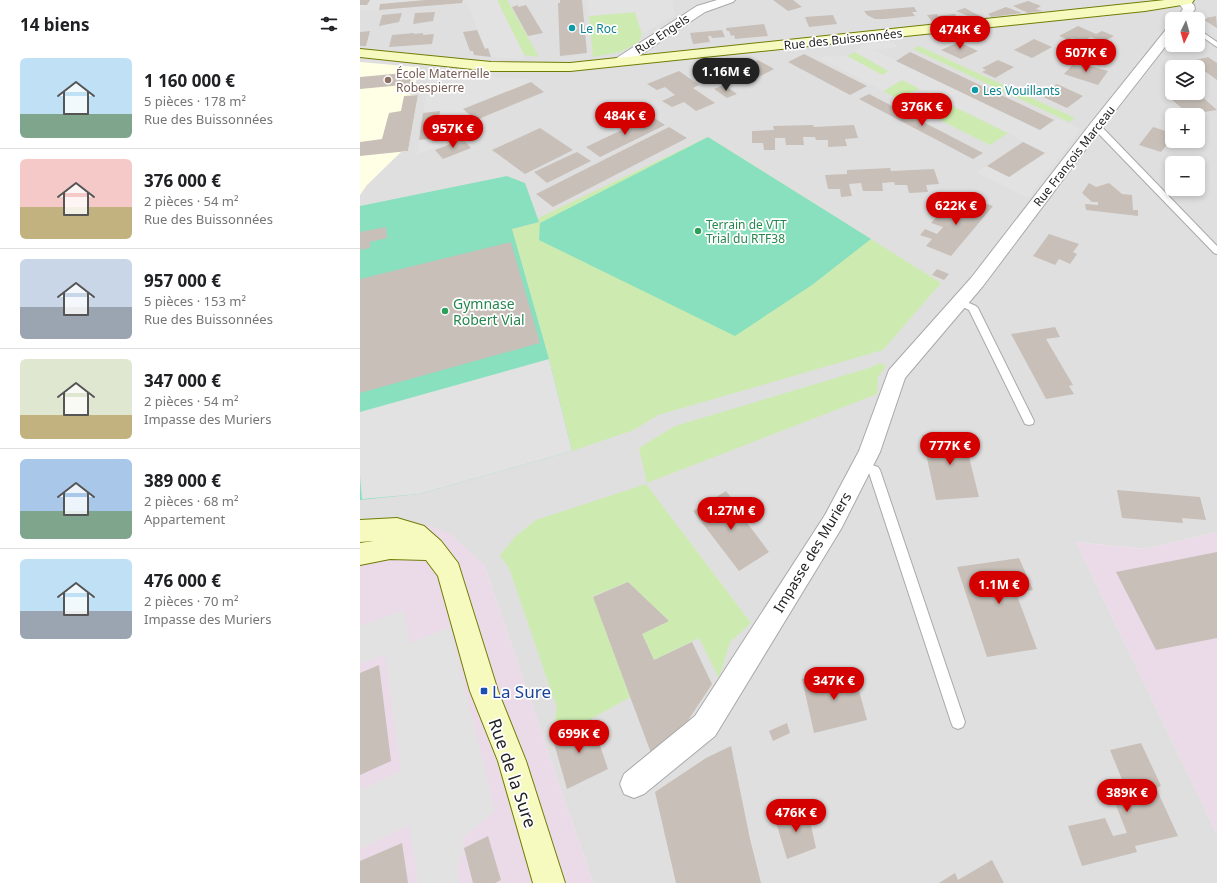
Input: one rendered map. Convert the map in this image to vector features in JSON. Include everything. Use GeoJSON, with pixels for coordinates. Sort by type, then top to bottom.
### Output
{"type":"FeatureCollection","features":[{"type":"Feature","properties":{"kind":"street"},"geometry":{"type":"LineString","coordinates":[[688,0],[701,9]]}},
{"type":"Feature","properties":{"kind":"street","name":"Rue Engels"},"geometry":{"type":"LineString","coordinates":[[620,62],[701,9],[729,0]]}},
{"type":"Feature","properties":{"kind":"street"},"geometry":{"type":"LineString","coordinates":[[1184,0],[1189,9],[1187,12]]}},
{"type":"Feature","properties":{"kind":"street","name":"Rue des Buissonnées"},"geometry":{"type":"LineString","coordinates":[[360,53],[516,69],[570,67],[1163,4],[1184,0]]}},
{"type":"Feature","properties":{"kind":"street"},"geometry":{"type":"LineString","coordinates":[[1163,4],[1173,12]]}},
{"type":"Feature","properties":{"kind":"street","name":"Rue François Marceau"},"geometry":{"type":"LineString","coordinates":[[977,282],[1096,126],[1165,39]]}},
{"type":"Feature","properties":{"kind":"street","name":"Impasse des Muriers"},"geometry":{"type":"LineString","coordinates":[[634,784],[705,726],[833,522],[869,452],[896,375],[977,282]]}},
{"type":"Feature","properties":{"kind":"street"},"geometry":{"type":"LineString","coordinates":[[360,531],[396,528],[416,534],[432,549]]}},
{"type":"Feature","properties":{"kind":"street"},"geometry":{"type":"LineString","coordinates":[[360,554],[390,548],[432,549]]}},
{"type":"Feature","properties":{"kind":"street","name":"Rue de la Sure"},"geometry":{"type":"LineString","coordinates":[[432,549],[449,571],[484,691],[512,761],[549,883]]}},
{"type":"Feature","properties":{"kind":"lane"},"geometry":{"type":"LineString","coordinates":[[1205,36],[1217,45]]}},
{"type":"Feature","properties":{"kind":"lane"},"geometry":{"type":"LineString","coordinates":[[1096,126],[1217,251]]}},
{"type":"Feature","properties":{"kind":"lane"},"geometry":{"type":"LineString","coordinates":[[960,302],[973,308],[1029,421]]}},
{"type":"Feature","properties":{"kind":"lane"},"geometry":{"type":"LineString","coordinates":[[862,466],[874,470],[958,722]]}},
{"type":"Feature","properties":{"kind":"shaded area"},"geometry":{"type":"Polygon","coordinates":[[[360,0],[1217,0],[1217,532],[1145,549],[1076,542],[1217,834],[1217,883],[593,883],[484,565],[360,539],[360,0]]]}},
{"type":"Feature","properties":{"kind":"shaded area"},"geometry":{"type":"Polygon","coordinates":[[[370,0],[426,0],[381,4],[379,10],[360,11],[360,5],[367,5],[370,0]]]}},
{"type":"Feature","properties":{"kind":"shaded area"},"geometry":{"type":"Polygon","coordinates":[[[463,0],[498,0],[524,55],[523,59],[491,57],[488,49],[485,49],[467,3],[462,3],[463,0]]]}},
{"type":"Feature","properties":{"kind":"shaded area"},"geometry":{"type":"Polygon","coordinates":[[[587,0],[672,0],[675,15],[642,34],[635,12],[589,16],[587,0]]]}},
{"type":"Feature","properties":{"kind":"shaded area"},"geometry":{"type":"Polygon","coordinates":[[[891,42],[899,47],[874,50],[1040,130],[1058,119],[1081,129],[1028,198],[976,172],[987,166],[1009,177],[1044,153],[1008,133],[902,80],[883,91],[818,57],[847,56],[882,75],[889,71],[855,52],[863,44],[891,42]]]}},
{"type":"Feature","properties":{"kind":"shaded area"},"geometry":{"type":"Polygon","coordinates":[[[360,62],[417,67],[418,70],[415,87],[402,89],[411,95],[418,95],[408,151],[401,152],[367,185],[360,195],[360,62]]]}},
{"type":"Feature","properties":{"kind":"shaded area"},"geometry":{"type":"Polygon","coordinates":[[[431,74],[531,79],[531,82],[464,109],[484,128],[416,155],[419,140],[437,138],[440,111],[423,113],[431,74]]]}},
{"type":"Feature","properties":{"kind":"shaded area"},"geometry":{"type":"Polygon","coordinates":[[[549,359],[572,451],[419,494],[362,499],[360,476],[360,412],[549,359]]]}},
{"type":"Feature","properties":{"kind":"shaded area"},"geometry":{"type":"Polygon","coordinates":[[[426,524],[452,535],[484,565],[593,883],[360,883],[360,539],[426,524]]]}},
{"type":"Feature","properties":{"kind":"shaded area"},"geometry":{"type":"Polygon","coordinates":[[[1217,532],[1217,834],[1076,542],[1145,549],[1217,532]]]}},
{"type":"Feature","properties":{"kind":"shaded area"},"geometry":{"type":"Polygon","coordinates":[[[404,610],[410,643],[450,627],[495,811],[462,838],[464,848],[457,870],[460,883],[418,883],[409,825],[360,849],[360,790],[401,771],[385,655],[360,664],[360,626],[404,610]]]}},
{"type":"Feature","properties":{"kind":"green space"},"geometry":{"type":"Polygon","coordinates":[[[498,0],[507,0],[539,57],[524,55],[498,0]]]}},
{"type":"Feature","properties":{"kind":"green space"},"geometry":{"type":"Polygon","coordinates":[[[635,12],[642,34],[638,43],[620,52],[593,57],[589,16],[635,12]]]}},
{"type":"Feature","properties":{"kind":"green space"},"geometry":{"type":"Polygon","coordinates":[[[919,46],[1075,118],[1069,122],[913,49],[919,46]]]}},
{"type":"Feature","properties":{"kind":"green space"},"geometry":{"type":"Polygon","coordinates":[[[855,52],[890,72],[882,75],[847,56],[855,52]]]}},
{"type":"Feature","properties":{"kind":"green space"},"geometry":{"type":"Polygon","coordinates":[[[902,80],[920,88],[900,100],[883,91],[902,80]]]}},
{"type":"Feature","properties":{"kind":"green space"},"geometry":{"type":"Polygon","coordinates":[[[946,103],[1008,133],[990,145],[928,114],[946,103]]]}},
{"type":"Feature","properties":{"kind":"green space"},"geometry":{"type":"Polygon","coordinates":[[[708,137],[941,283],[883,350],[658,415],[634,430],[572,451],[549,359],[512,229],[539,222],[538,218],[708,137]]]}},
{"type":"Feature","properties":{"kind":"green space","name":"Terrain de VTT Trial du RTF38"},"geometry":{"type":"Polygon","coordinates":[[[708,137],[871,239],[812,285],[735,336],[539,240],[540,223],[708,137]]]}},
{"type":"Feature","properties":{"kind":"green space"},"geometry":{"type":"Polygon","coordinates":[[[507,176],[525,183],[539,222],[512,229],[549,359],[572,451],[419,494],[360,500],[360,206],[507,176]]]}},
{"type":"Feature","properties":{"kind":"green space"},"geometry":{"type":"Polygon","coordinates":[[[880,363],[886,366],[878,377],[877,394],[647,483],[639,448],[675,426],[869,368],[880,363]]]}},
{"type":"Feature","properties":{"kind":"green space"},"geometry":{"type":"Polygon","coordinates":[[[646,484],[751,623],[730,642],[719,678],[699,638],[654,660],[642,634],[669,621],[628,582],[593,596],[630,697],[591,719],[552,736],[557,708],[509,568],[500,555],[515,537],[536,520],[646,484]]]}},
{"type":"Feature","properties":{"kind":"building"},"geometry":{"type":"Polygon","coordinates":[[[360,0],[370,0],[367,5],[360,5],[360,0]]]}},
{"type":"Feature","properties":{"kind":"building"},"geometry":{"type":"Polygon","coordinates":[[[426,0],[463,0],[462,3],[379,10],[380,4],[426,0]]]}},
{"type":"Feature","properties":{"kind":"building","name":"Le Roc"},"geometry":{"type":"Polygon","coordinates":[[[560,0],[582,0],[587,53],[560,56],[558,3],[560,3],[560,0]]]}},
{"type":"Feature","properties":{"kind":"building"},"geometry":{"type":"Polygon","coordinates":[[[773,0],[793,0],[802,7],[788,11],[773,0]]]}},
{"type":"Feature","properties":{"kind":"building"},"geometry":{"type":"Polygon","coordinates":[[[1028,1],[1041,6],[1036,9],[1043,11],[1028,13],[1013,6],[1028,1]]]}},
{"type":"Feature","properties":{"kind":"building"},"geometry":{"type":"Polygon","coordinates":[[[518,5],[518,7],[526,5],[543,33],[528,36],[512,7],[518,5]]]}},
{"type":"Feature","properties":{"kind":"building"},"geometry":{"type":"Polygon","coordinates":[[[914,7],[917,12],[912,12],[915,16],[884,19],[875,19],[867,15],[864,11],[914,7]]]}},
{"type":"Feature","properties":{"kind":"building"},"geometry":{"type":"Polygon","coordinates":[[[1006,7],[1022,13],[991,17],[988,14],[1006,7]]]}},
{"type":"Feature","properties":{"kind":"building"},"geometry":{"type":"Polygon","coordinates":[[[965,8],[982,17],[973,18],[956,11],[965,8]]]}},
{"type":"Feature","properties":{"kind":"building"},"geometry":{"type":"Polygon","coordinates":[[[435,12],[433,21],[413,24],[415,13],[435,12]]]}},
{"type":"Feature","properties":{"kind":"building"},"geometry":{"type":"Polygon","coordinates":[[[402,13],[399,22],[379,26],[382,15],[402,13]]]}},
{"type":"Feature","properties":{"kind":"building"},"geometry":{"type":"Polygon","coordinates":[[[937,14],[938,16],[955,14],[958,20],[933,23],[927,15],[937,14]]]}},
{"type":"Feature","properties":{"kind":"building"},"geometry":{"type":"Polygon","coordinates":[[[833,15],[837,24],[809,27],[805,17],[833,15]]]}},
{"type":"Feature","properties":{"kind":"building"},"geometry":{"type":"Polygon","coordinates":[[[1216,16],[1217,28],[1205,21],[1207,19],[1206,18],[1216,16]]]}},
{"type":"Feature","properties":{"kind":"building"},"geometry":{"type":"Polygon","coordinates":[[[764,24],[768,36],[735,39],[734,35],[731,36],[726,28],[764,24]]]}},
{"type":"Feature","properties":{"kind":"building"},"geometry":{"type":"Polygon","coordinates":[[[1078,26],[1096,34],[1102,31],[1114,36],[1103,42],[1091,37],[1081,42],[1072,38],[1069,40],[1059,36],[1078,26]]]}},
{"type":"Feature","properties":{"kind":"building"},"geometry":{"type":"Polygon","coordinates":[[[477,30],[485,49],[488,48],[491,57],[474,55],[473,51],[470,51],[463,32],[477,30]]]}},
{"type":"Feature","properties":{"kind":"building"},"geometry":{"type":"Polygon","coordinates":[[[722,30],[725,37],[712,38],[711,36],[708,36],[710,42],[693,44],[690,33],[722,30]]]}},
{"type":"Feature","properties":{"kind":"building"},"geometry":{"type":"Polygon","coordinates":[[[370,31],[366,46],[360,46],[360,32],[370,31]]]}},
{"type":"Feature","properties":{"kind":"building"},"geometry":{"type":"Polygon","coordinates":[[[423,33],[423,35],[434,34],[432,44],[389,47],[392,35],[423,33]]]}},
{"type":"Feature","properties":{"kind":"building"},"geometry":{"type":"Polygon","coordinates":[[[1034,39],[1052,47],[1032,58],[1014,50],[1034,39]]]}},
{"type":"Feature","properties":{"kind":"building"},"geometry":{"type":"Polygon","coordinates":[[[959,42],[978,51],[961,59],[941,50],[959,42]]]}},
{"type":"Feature","properties":{"kind":"building","name":"Les Vouillants"},"geometry":{"type":"Polygon","coordinates":[[[910,52],[1054,120],[1040,130],[896,61],[910,52]]]}},
{"type":"Feature","properties":{"kind":"building"},"geometry":{"type":"Polygon","coordinates":[[[1094,53],[1112,60],[1107,63],[1089,56],[1094,53]]]}},
{"type":"Feature","properties":{"kind":"building"},"geometry":{"type":"Polygon","coordinates":[[[804,54],[867,86],[850,95],[788,62],[804,54]]]}},
{"type":"Feature","properties":{"kind":"building"},"geometry":{"type":"Polygon","coordinates":[[[1208,57],[1217,63],[1217,80],[1205,72],[1205,60],[1196,60],[1208,57]]]}},
{"type":"Feature","properties":{"kind":"building"},"geometry":{"type":"Polygon","coordinates":[[[758,60],[774,69],[753,80],[738,72],[754,65],[752,64],[758,60]]]}},
{"type":"Feature","properties":{"kind":"building"},"geometry":{"type":"Polygon","coordinates":[[[998,60],[1014,67],[995,78],[982,72],[986,70],[982,68],[998,60]]]}},
{"type":"Feature","properties":{"kind":"building"},"geometry":{"type":"Polygon","coordinates":[[[1075,62],[1108,71],[1098,85],[1064,74],[1075,62]]]}},
{"type":"Feature","properties":{"kind":"building"},"geometry":{"type":"Polygon","coordinates":[[[679,71],[699,85],[693,88],[715,103],[696,111],[684,102],[672,107],[662,101],[675,95],[665,87],[657,90],[647,84],[679,71]]]}},
{"type":"Feature","properties":{"kind":"building"},"geometry":{"type":"Polygon","coordinates":[[[415,72],[413,84],[360,89],[360,77],[415,72]]]}},
{"type":"Feature","properties":{"kind":"building"},"geometry":{"type":"Polygon","coordinates":[[[531,82],[544,92],[476,120],[463,109],[531,82]]]}},
{"type":"Feature","properties":{"kind":"building"},"geometry":{"type":"Polygon","coordinates":[[[1057,84],[1083,96],[1067,108],[1039,95],[1057,84]]]}},
{"type":"Feature","properties":{"kind":"building"},"geometry":{"type":"Polygon","coordinates":[[[724,85],[737,94],[727,98],[714,89],[724,85]]]}},
{"type":"Feature","properties":{"kind":"building"},"geometry":{"type":"Polygon","coordinates":[[[869,94],[983,153],[973,159],[859,99],[869,94]]]}},
{"type":"Feature","properties":{"kind":"building"},"geometry":{"type":"Polygon","coordinates":[[[418,95],[408,151],[360,156],[360,142],[382,139],[389,113],[401,111],[404,96],[418,95]]]}},
{"type":"Feature","properties":{"kind":"building"},"geometry":{"type":"Polygon","coordinates":[[[1205,99],[1217,110],[1205,112],[1205,108],[1182,108],[1172,100],[1205,99]]]}},
{"type":"Feature","properties":{"kind":"building"},"geometry":{"type":"Polygon","coordinates":[[[440,111],[437,138],[419,140],[423,113],[440,111]]]}},
{"type":"Feature","properties":{"kind":"building"},"geometry":{"type":"Polygon","coordinates":[[[651,116],[665,125],[600,157],[586,147],[651,116]]]}},
{"type":"Feature","properties":{"kind":"building"},"geometry":{"type":"Polygon","coordinates":[[[813,125],[814,127],[854,125],[858,138],[845,139],[847,146],[828,147],[828,140],[816,140],[815,137],[803,137],[804,145],[786,145],[785,138],[775,138],[775,150],[764,150],[763,143],[752,143],[752,131],[774,130],[773,126],[813,125]]]}},
{"type":"Feature","properties":{"kind":"building"},"geometry":{"type":"Polygon","coordinates":[[[669,127],[687,138],[553,207],[536,194],[669,127]]]}},
{"type":"Feature","properties":{"kind":"building"},"geometry":{"type":"Polygon","coordinates":[[[1153,127],[1165,131],[1165,147],[1161,152],[1139,145],[1153,127]]]}},
{"type":"Feature","properties":{"kind":"building"},"geometry":{"type":"Polygon","coordinates":[[[540,128],[573,150],[525,174],[492,150],[540,128]]]}},
{"type":"Feature","properties":{"kind":"building"},"geometry":{"type":"Polygon","coordinates":[[[463,139],[471,148],[443,159],[435,150],[463,139]]]}},
{"type":"Feature","properties":{"kind":"building"},"geometry":{"type":"Polygon","coordinates":[[[1023,142],[1045,153],[1009,177],[987,166],[1023,142]]]}},
{"type":"Feature","properties":{"kind":"building"},"geometry":{"type":"Polygon","coordinates":[[[577,152],[591,161],[547,183],[534,172],[577,152]]]}},
{"type":"Feature","properties":{"kind":"building"},"geometry":{"type":"Polygon","coordinates":[[[890,168],[891,171],[934,169],[939,184],[926,185],[928,192],[909,193],[907,185],[895,185],[894,182],[882,183],[883,191],[863,191],[861,183],[849,184],[852,196],[841,197],[840,189],[828,189],[825,175],[847,174],[847,170],[890,168]]]}},
{"type":"Feature","properties":{"kind":"building"},"geometry":{"type":"Polygon","coordinates":[[[1089,183],[1096,187],[1109,183],[1122,194],[1132,195],[1133,210],[1138,210],[1138,216],[1086,210],[1085,204],[1098,205],[1098,202],[1092,202],[1082,193],[1089,183]]]}},
{"type":"Feature","properties":{"kind":"building"},"geometry":{"type":"Polygon","coordinates":[[[970,198],[993,206],[951,256],[926,246],[932,239],[920,235],[925,229],[937,234],[943,227],[931,223],[942,211],[954,216],[960,210],[947,205],[952,200],[964,205],[970,198]]]}},
{"type":"Feature","properties":{"kind":"building"},"geometry":{"type":"Polygon","coordinates":[[[386,227],[387,238],[370,242],[370,248],[360,250],[360,232],[386,227]]]}},
{"type":"Feature","properties":{"kind":"building"},"geometry":{"type":"Polygon","coordinates":[[[1049,234],[1079,244],[1073,252],[1077,254],[1070,264],[1059,259],[1055,265],[1033,256],[1049,234]]]}},
{"type":"Feature","properties":{"kind":"building","name":"Gymnase Robert Vial"},"geometry":{"type":"Polygon","coordinates":[[[511,242],[540,343],[360,393],[360,279],[511,242]]]}},
{"type":"Feature","properties":{"kind":"building"},"geometry":{"type":"Polygon","coordinates":[[[937,269],[949,274],[944,280],[932,275],[937,269]]]}},
{"type":"Feature","properties":{"kind":"building"},"geometry":{"type":"Polygon","coordinates":[[[1055,327],[1060,337],[1046,339],[1073,385],[1069,386],[1074,394],[1046,399],[1011,334],[1055,327]]]}},
{"type":"Feature","properties":{"kind":"building"},"geometry":{"type":"Polygon","coordinates":[[[937,432],[948,432],[948,434],[963,433],[979,497],[936,500],[922,435],[938,435],[937,432]]]}},
{"type":"Feature","properties":{"kind":"building"},"geometry":{"type":"Polygon","coordinates":[[[1117,490],[1200,497],[1206,520],[1182,518],[1183,523],[1122,518],[1117,490]]]}},
{"type":"Feature","properties":{"kind":"building"},"geometry":{"type":"Polygon","coordinates":[[[726,491],[744,514],[739,517],[743,521],[745,520],[769,552],[739,571],[693,511],[726,491]]]}},
{"type":"Feature","properties":{"kind":"building"},"geometry":{"type":"Polygon","coordinates":[[[1217,552],[1217,638],[1156,650],[1116,572],[1217,552]]]}},
{"type":"Feature","properties":{"kind":"building"},"geometry":{"type":"Polygon","coordinates":[[[1019,558],[1033,590],[1016,593],[1037,649],[987,657],[957,567],[1019,558]]]}},
{"type":"Feature","properties":{"kind":"building"},"geometry":{"type":"Polygon","coordinates":[[[628,582],[669,621],[642,634],[654,660],[692,642],[712,684],[681,731],[651,753],[593,597],[628,582]]]}},
{"type":"Feature","properties":{"kind":"building"},"geometry":{"type":"Polygon","coordinates":[[[379,665],[391,761],[360,775],[360,673],[379,665]]]}},
{"type":"Feature","properties":{"kind":"building"},"geometry":{"type":"Polygon","coordinates":[[[854,672],[867,720],[814,733],[802,679],[824,674],[825,679],[854,672]]]}},
{"type":"Feature","properties":{"kind":"building"},"geometry":{"type":"Polygon","coordinates":[[[591,719],[608,769],[567,789],[552,736],[591,719]]]}},
{"type":"Feature","properties":{"kind":"building"},"geometry":{"type":"Polygon","coordinates":[[[787,723],[790,733],[773,741],[769,731],[787,723]]]}},
{"type":"Feature","properties":{"kind":"building"},"geometry":{"type":"Polygon","coordinates":[[[1141,743],[1161,786],[1156,788],[1178,836],[1135,846],[1137,852],[1082,866],[1068,826],[1105,818],[1113,836],[1127,833],[1115,803],[1130,799],[1110,750],[1141,743]]]}},
{"type":"Feature","properties":{"kind":"building"},"geometry":{"type":"Polygon","coordinates":[[[731,746],[750,839],[761,883],[676,883],[655,792],[706,758],[731,746]]]}},
{"type":"Feature","properties":{"kind":"building"},"geometry":{"type":"Polygon","coordinates":[[[807,807],[816,848],[787,859],[775,819],[807,807]]]}},
{"type":"Feature","properties":{"kind":"building"},"geometry":{"type":"Polygon","coordinates":[[[488,836],[501,880],[495,883],[473,883],[464,848],[488,836]]]}},
{"type":"Feature","properties":{"kind":"building"},"geometry":{"type":"Polygon","coordinates":[[[402,843],[408,883],[360,883],[360,861],[402,843]]]}},
{"type":"Feature","properties":{"kind":"building"},"geometry":{"type":"Polygon","coordinates":[[[992,860],[1004,883],[939,883],[955,873],[958,880],[992,860]]]}},
{"type":"Feature","properties":{"kind":"place","name":"Le Roc"},"geometry":{"type":"Point","coordinates":[572,28]}},
{"type":"Feature","properties":{"kind":"place","name":"École Maternelle Robespierre"},"geometry":{"type":"Point","coordinates":[388,80]}},
{"type":"Feature","properties":{"kind":"place","name":"Les Vouillants"},"geometry":{"type":"Point","coordinates":[975,90]}},
{"type":"Feature","properties":{"kind":"place","name":"Terrain de VTT Trial du RTF38"},"geometry":{"type":"Point","coordinates":[698,231]}},
{"type":"Feature","properties":{"kind":"place","name":"Gymnase Robert Vial"},"geometry":{"type":"Point","coordinates":[445,311]}},
{"type":"Feature","properties":{"kind":"place","name":"La Sure"},"geometry":{"type":"Point","coordinates":[484,691]}}]}
